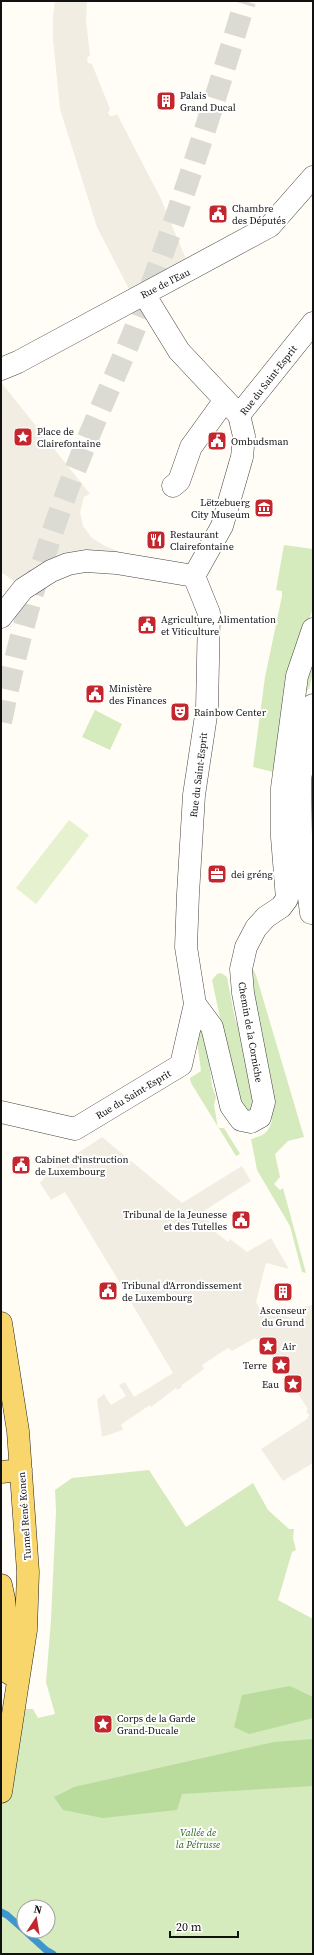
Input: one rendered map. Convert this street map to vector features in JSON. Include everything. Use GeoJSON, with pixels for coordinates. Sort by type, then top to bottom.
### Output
{"type":"FeatureCollection","features":[{"type":"Feature","properties":{"kind":"main road","name":"Tunnel René Konen"},"geometry":{"type":"LineString","coordinates":[[1,1323],[12,1390],[11,1471],[28,1579],[26,1630],[13,1709]]}},
{"type":"Feature","properties":{"kind":"main road"},"geometry":{"type":"LineString","coordinates":[[1,1586],[4,1599],[13,1709],[1,1792]]}},
{"type":"Feature","properties":{"kind":"main road"},"geometry":{"type":"LineString","coordinates":[[1,1662],[13,1709]]}},
{"type":"Feature","properties":{"kind":"street","name":"Rue de l'Eau"},"geometry":{"type":"LineString","coordinates":[[1,369],[18,362],[270,226],[313,177]]}},
{"type":"Feature","properties":{"kind":"street"},"geometry":{"type":"LineString","coordinates":[[144,294],[179,351],[232,408],[191,447],[179,481],[173,486]]}},
{"type":"Feature","properties":{"kind":"street","name":"Rue du Saint-Esprit"},"geometry":{"type":"LineString","coordinates":[[1,1112],[75,1129],[181,1065],[195,1004],[186,940],[194,803],[207,708],[209,613],[194,576],[222,526],[242,457],[244,436],[232,408],[313,323]]}},
{"type":"Feature","properties":{"kind":"street"},"geometry":{"type":"LineString","coordinates":[[1,616],[23,589],[51,571],[68,564],[86,561],[116,563],[194,576]]}},
{"type":"Feature","properties":{"kind":"street","name":"Chemin de la Corniche"},"geometry":{"type":"LineString","coordinates":[[195,1004],[212,1027],[231,1106],[241,1120],[251,1122],[260,1117],[264,1102],[243,993],[240,969],[246,947],[256,928],[266,917],[281,907],[287,899],[282,838],[282,788],[297,676],[313,629]]}},
{"type":"Feature","properties":{"kind":"street"},"geometry":{"type":"LineString","coordinates":[[311,912],[301,836],[300,779],[313,705]]}},
{"type":"Feature","properties":{"kind":"green space"},"geometry":{"type":"Polygon","coordinates":[[[284,545],[313,549],[313,608],[290,675],[277,773],[253,767],[265,677],[282,596],[282,591],[276,590],[284,545]]]}},
{"type":"Feature","properties":{"kind":"green space"},"geometry":{"type":"Polygon","coordinates":[[[313,649],[313,673],[309,689],[305,691],[313,649]]]}},
{"type":"Feature","properties":{"kind":"green space"},"geometry":{"type":"Polygon","coordinates":[[[95,710],[122,724],[110,750],[82,737],[95,710]]]}},
{"type":"Feature","properties":{"kind":"green space"},"geometry":{"type":"Polygon","coordinates":[[[313,743],[313,832],[308,780],[313,743]]]}},
{"type":"Feature","properties":{"kind":"green space"},"geometry":{"type":"Polygon","coordinates":[[[69,820],[89,835],[36,904],[16,888],[69,820]]]}},
{"type":"Feature","properties":{"kind":"green space"},"geometry":{"type":"Polygon","coordinates":[[[250,964],[256,975],[304,1137],[288,1141],[275,1154],[280,1177],[274,1184],[280,1190],[283,1188],[306,1273],[302,1272],[290,1226],[257,1170],[251,1139],[265,1133],[272,1120],[250,964]]]}},
{"type":"Feature","properties":{"kind":"green space"},"geometry":{"type":"Polygon","coordinates":[[[221,973],[227,977],[235,1019],[247,1048],[257,1104],[250,1115],[239,1107],[212,980],[217,974],[221,973]]]}},
{"type":"Feature","properties":{"kind":"green space"},"geometry":{"type":"Polygon","coordinates":[[[200,1029],[205,1029],[212,1086],[216,1097],[214,1105],[218,1126],[191,1083],[190,1078],[201,1071],[197,1041],[200,1029]]]}},
{"type":"Feature","properties":{"kind":"green space"},"geometry":{"type":"Polygon","coordinates":[[[219,1128],[224,1128],[240,1154],[236,1156],[219,1128]]]}},
{"type":"Feature","properties":{"kind":"green space","name":"Vallée de la Pétrusse"},"geometry":{"type":"Polygon","coordinates":[[[149,1470],[186,1527],[253,1483],[268,1510],[289,1529],[294,1529],[293,1538],[296,1550],[292,1552],[278,1600],[313,1619],[313,1954],[1,1954],[1,1709],[33,1709],[38,1718],[55,1714],[46,1682],[51,1620],[56,1511],[55,1490],[72,1478],[149,1470]]]}},
{"type":"Feature","properties":{"kind":"green space"},"geometry":{"type":"Polygon","coordinates":[[[290,1686],[313,1697],[313,1718],[249,1734],[234,1727],[242,1695],[290,1686]]]}},
{"type":"Feature","properties":{"kind":"green space"},"geometry":{"type":"Polygon","coordinates":[[[313,1739],[313,1786],[182,1794],[177,1810],[103,1818],[63,1810],[54,1797],[74,1787],[274,1742],[313,1739]]]}},
{"type":"Feature","properties":{"kind":"shaded area"},"geometry":{"type":"Polygon","coordinates":[[[55,1],[87,1],[86,21],[90,55],[87,58],[88,63],[92,64],[110,109],[108,113],[110,116],[117,114],[161,199],[186,259],[134,299],[97,227],[60,109],[53,39],[53,16],[55,1]]]}},
{"type":"Feature","properties":{"kind":"shaded area","name":"Place de Clairefontaine"},"geometry":{"type":"Polygon","coordinates":[[[1,382],[90,494],[84,497],[80,512],[83,526],[92,538],[105,546],[120,552],[116,563],[19,585],[1,572],[1,382]]]}},
{"type":"Feature","properties":{"kind":"shaded area"},"geometry":{"type":"Polygon","coordinates":[[[102,1137],[182,1203],[242,1166],[251,1181],[199,1214],[215,1227],[213,1230],[228,1242],[230,1239],[247,1252],[271,1238],[289,1269],[266,1263],[256,1302],[260,1310],[300,1320],[303,1307],[313,1305],[313,1463],[283,1481],[261,1449],[307,1419],[309,1415],[306,1411],[308,1409],[264,1342],[262,1343],[259,1338],[257,1340],[255,1338],[232,1351],[228,1348],[202,1365],[204,1369],[182,1385],[182,1387],[177,1390],[176,1388],[151,1407],[150,1405],[123,1423],[121,1425],[123,1430],[102,1437],[97,1399],[104,1394],[111,1405],[126,1396],[119,1385],[125,1382],[134,1397],[173,1373],[129,1299],[135,1295],[129,1284],[123,1288],[65,1192],[51,1200],[40,1183],[48,1173],[102,1137]]]}},
{"type":"Feature","properties":{"kind":"waterway"},"geometry":{"type":"LineString","coordinates":[[1,1912],[16,1923]]}},
{"type":"Feature","properties":{"kind":"waterway"},"geometry":{"type":"LineString","coordinates":[[34,1939],[53,1954]]}},
{"type":"Feature","properties":{"kind":"tunnel"},"geometry":{"type":"LineString","coordinates":[[1,722],[26,617],[47,549],[71,481],[132,337],[160,262],[198,151],[245,1]]}},
{"type":"Feature","properties":{"kind":"place","name":"Palais Grand Ducal"},"geometry":{"type":"Point","coordinates":[166,101]}},
{"type":"Feature","properties":{"kind":"place","name":"Chambre des Députés"},"geometry":{"type":"Point","coordinates":[218,214]}},
{"type":"Feature","properties":{"kind":"place","name":"Place de Clairefontaine"},"geometry":{"type":"Point","coordinates":[23,437]}},
{"type":"Feature","properties":{"kind":"place","name":"Ombudsman"},"geometry":{"type":"Point","coordinates":[217,441]}},
{"type":"Feature","properties":{"kind":"place","name":"Lëtzebuerg City Museum"},"geometry":{"type":"Point","coordinates":[264,508]}},
{"type":"Feature","properties":{"kind":"place","name":"Restaurant Clairefontaine"},"geometry":{"type":"Point","coordinates":[156,540]}},
{"type":"Feature","properties":{"kind":"place","name":"Agriculture, Alimentation et Viticulture"},"geometry":{"type":"Point","coordinates":[147,625]}},
{"type":"Feature","properties":{"kind":"place","name":"Ministère des Finances"},"geometry":{"type":"Point","coordinates":[95,694]}},
{"type":"Feature","properties":{"kind":"place","name":"Rainbow Center"},"geometry":{"type":"Point","coordinates":[180,712]}},
{"type":"Feature","properties":{"kind":"place","name":"dei gréng"},"geometry":{"type":"Point","coordinates":[217,874]}},
{"type":"Feature","properties":{"kind":"place","name":"Cabinet d'instruction de Luxembourg"},"geometry":{"type":"Point","coordinates":[21,1165]}},
{"type":"Feature","properties":{"kind":"place","name":"Tribunal de la Jeunesse et des Tutelles"},"geometry":{"type":"Point","coordinates":[241,1220]}},
{"type":"Feature","properties":{"kind":"place","name":"Tribunal d'Arrondissement de Luxembourg"},"geometry":{"type":"Point","coordinates":[108,1291]}},
{"type":"Feature","properties":{"kind":"place","name":"Ascenseur du Grund"},"geometry":{"type":"Point","coordinates":[283,1292]}},
{"type":"Feature","properties":{"kind":"place","name":"Air"},"geometry":{"type":"Point","coordinates":[268,1346]}},
{"type":"Feature","properties":{"kind":"place","name":"Terre"},"geometry":{"type":"Point","coordinates":[281,1365]}},
{"type":"Feature","properties":{"kind":"place","name":"Eau"},"geometry":{"type":"Point","coordinates":[293,1384]}},
{"type":"Feature","properties":{"kind":"place","name":"Corps de la Garde Grand-Ducale"},"geometry":{"type":"Point","coordinates":[103,1724]}}]}
